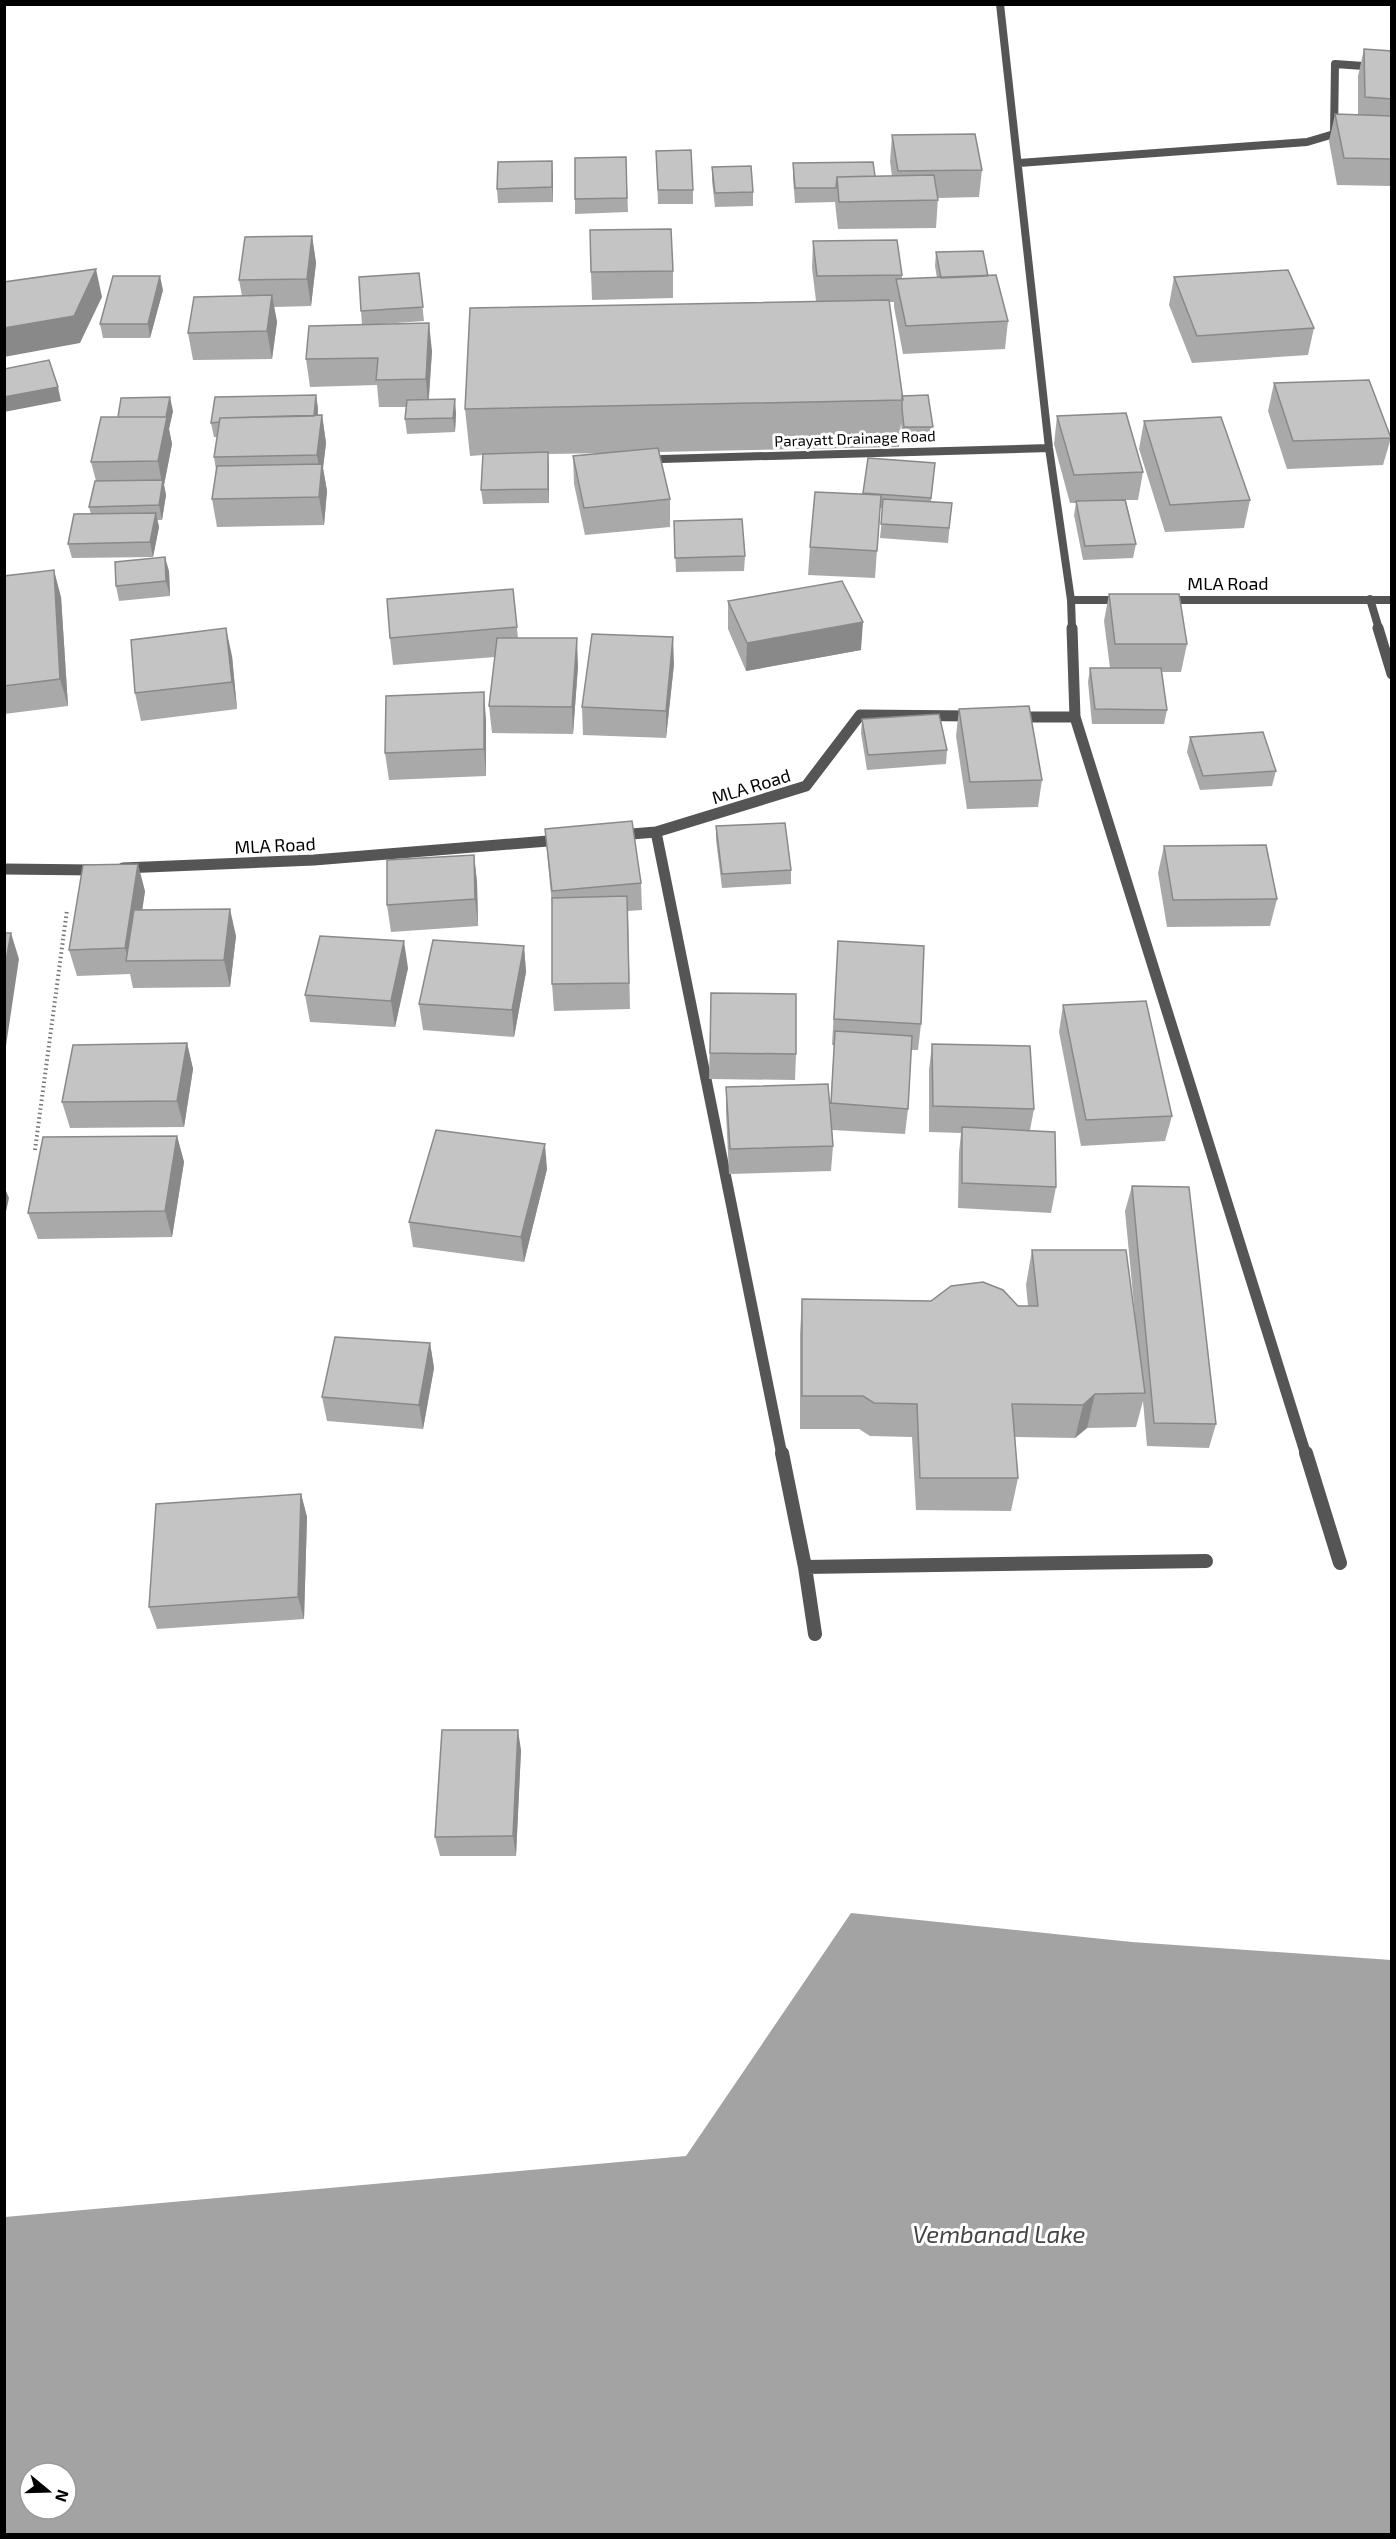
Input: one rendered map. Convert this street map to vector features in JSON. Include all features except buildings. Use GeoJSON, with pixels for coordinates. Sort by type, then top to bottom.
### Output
{"type":"FeatureCollection","features":[{"type":"Feature","properties":{"kind":"street"},"geometry":{"type":"LineString","coordinates":[[999,4],[1019,164],[1049,448],[1071,600],[1075,717],[1340,1563]]}},
{"type":"Feature","properties":{"kind":"street"},"geometry":{"type":"LineString","coordinates":[[1019,164],[1307,142],[1334,134],[1335,63],[1392,68]]}},
{"type":"Feature","properties":{"kind":"street","name":"Parayatt Drainage Road"},"geometry":{"type":"LineString","coordinates":[[662,459],[1049,448]]}},
{"type":"Feature","properties":{"kind":"street"},"geometry":{"type":"LineString","coordinates":[[1370,599],[1392,674]]}},
{"type":"Feature","properties":{"kind":"street"},"geometry":{"type":"LineString","coordinates":[[1071,600],[1131,600]]}},
{"type":"Feature","properties":{"kind":"street","name":"MLA Road"},"geometry":{"type":"LineString","coordinates":[[1155,600],[1392,600]]}},
{"type":"Feature","properties":{"kind":"street","name":"MLA Road"},"geometry":{"type":"LineString","coordinates":[[609,836],[656,832],[806,786],[860,715],[991,716]]}},
{"type":"Feature","properties":{"kind":"street"},"geometry":{"type":"LineString","coordinates":[[1003,717],[1075,717]]}},
{"type":"Feature","properties":{"kind":"street"},"geometry":{"type":"LineString","coordinates":[[656,832],[805,1567],[815,1634]]}},
{"type":"Feature","properties":{"kind":"street","name":"MLA Road"},"geometry":{"type":"LineString","coordinates":[[4,869],[72,871],[314,860],[574,839]]}},
{"type":"Feature","properties":{"kind":"street"},"geometry":{"type":"LineString","coordinates":[[805,1567],[1206,1561]]}},
{"type":"Feature","properties":{"kind":"path"},"geometry":{"type":"LineString","coordinates":[[35,1150],[72,871]]}},
{"type":"Feature","properties":{"kind":"water","name":"Vembanad Lake"},"geometry":{"type":"Polygon","coordinates":[[[851,1913],[1132,1942],[1391,1960],[1391,2534],[5,2534],[5,2217],[686,2156],[851,1913]]]}}]}
